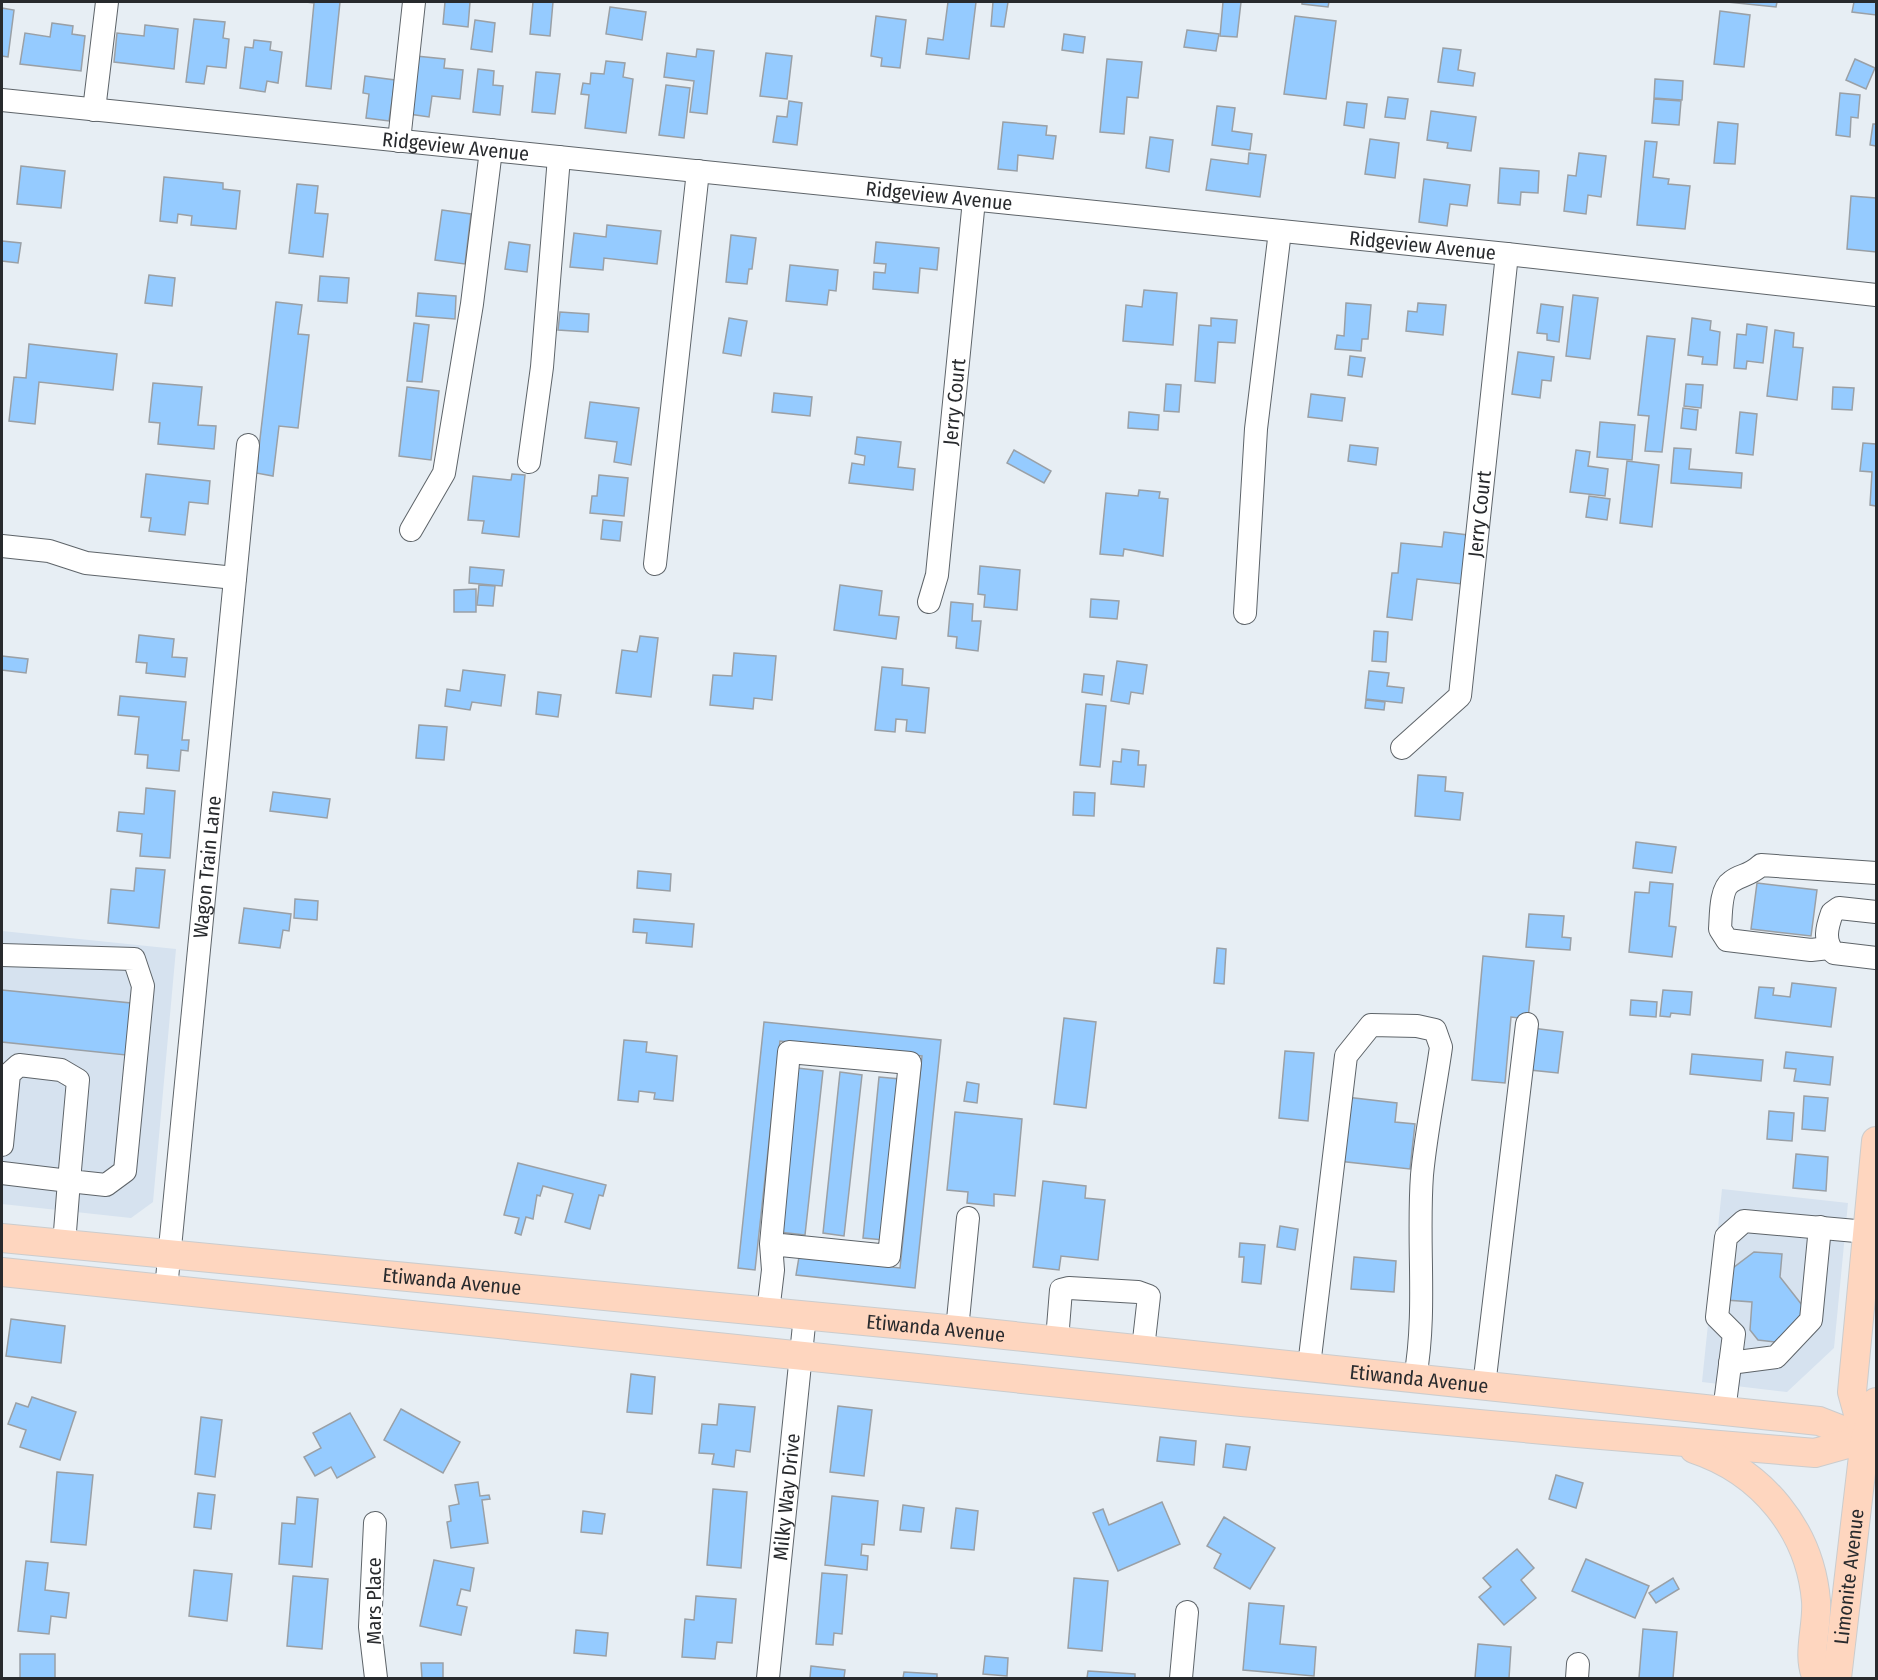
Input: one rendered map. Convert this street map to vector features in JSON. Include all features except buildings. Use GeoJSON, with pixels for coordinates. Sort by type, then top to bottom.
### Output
{"type":"FeatureCollection","features":[{"type":"Feature","properties":{"kind":"main road","name":"Limonite Avenue"},"geometry":{"type":"LineString","coordinates":[[1871,1440],[1852,1392],[1876,1141]]}},
{"type":"Feature","properties":{"kind":"main road","name":"Etiwanda Avenue"},"geometry":{"type":"LineString","coordinates":[[2,1238],[1057,1340],[1819,1421],[1871,1440]]}},
{"type":"Feature","properties":{"kind":"main road","name":"Etiwanda Avenue"},"geometry":{"type":"LineString","coordinates":[[2,1272],[1254,1403],[1815,1453],[1871,1440]]}},
{"type":"Feature","properties":{"kind":"main road","name":"Limonite Avenue"},"geometry":{"type":"LineString","coordinates":[[1837,1678],[1876,1402]]}},
{"type":"Feature","properties":{"kind":"main road"},"geometry":{"type":"LineString","coordinates":[[1663,1439],[1707,1454],[1747,1475],[1767,1491],[1784,1513],[1799,1539],[1811,1570],[1816,1603],[1812,1668],[1817,1678]]}},
{"type":"Feature","properties":{"kind":"street"},"geometry":{"type":"LineString","coordinates":[[94,110],[107,2]]}},
{"type":"Feature","properties":{"kind":"street"},"geometry":{"type":"LineString","coordinates":[[399,141],[414,2]]}},
{"type":"Feature","properties":{"kind":"street","name":"Ridgeview Avenue"},"geometry":{"type":"LineString","coordinates":[[2,100],[1508,254],[1876,295]]}},
{"type":"Feature","properties":{"kind":"street"},"geometry":{"type":"LineString","coordinates":[[411,530],[444,473],[472,304],[491,150]]}},
{"type":"Feature","properties":{"kind":"street"},"geometry":{"type":"LineString","coordinates":[[529,462],[542,367],[559,157]]}},
{"type":"Feature","properties":{"kind":"street"},"geometry":{"type":"LineString","coordinates":[[655,564],[698,171]]}},
{"type":"Feature","properties":{"kind":"street","name":"Jerry Court"},"geometry":{"type":"LineString","coordinates":[[929,602],[937,575],[974,200]]}},
{"type":"Feature","properties":{"kind":"street"},"geometry":{"type":"LineString","coordinates":[[1245,613],[1256,429],[1280,231]]}},
{"type":"Feature","properties":{"kind":"street","name":"Jerry Court"},"geometry":{"type":"LineString","coordinates":[[1402,748],[1460,696],[1508,254]]}},
{"type":"Feature","properties":{"kind":"street","name":"Wagon Train Lane"},"geometry":{"type":"LineString","coordinates":[[166,1289],[248,445]]}},
{"type":"Feature","properties":{"kind":"street"},"geometry":{"type":"LineString","coordinates":[[2,546],[49,551],[86,563],[235,578]]}},
{"type":"Feature","properties":{"kind":"street"},"geometry":{"type":"LineString","coordinates":[[1829,948],[1811,950],[1727,940],[1720,929],[1725,891],[1731,882],[1750,875],[1761,864],[1876,873]]}},
{"type":"Feature","properties":{"kind":"street"},"geometry":{"type":"LineString","coordinates":[[1876,912],[1839,908],[1832,913],[1826,935],[1829,948],[1834,953],[1876,958]]}},
{"type":"Feature","properties":{"kind":"street"},"geometry":{"type":"LineString","coordinates":[[2,955],[134,959],[143,986],[125,1171],[106,1185],[2,1173]]}},
{"type":"Feature","properties":{"kind":"street"},"geometry":{"type":"LineString","coordinates":[[1484,1386],[1527,1024]]}},
{"type":"Feature","properties":{"kind":"street"},"geometry":{"type":"LineString","coordinates":[[1309,1366],[1346,1056],[1371,1026],[1417,1026],[1435,1030],[1441,1047],[1422,1176],[1422,1296],[1420,1350],[1415,1378]]}},
{"type":"Feature","properties":{"kind":"street"},"geometry":{"type":"LineString","coordinates":[[768,1312],[773,1270],[771,1244],[789,1052],[910,1063],[889,1256],[771,1244]]}},
{"type":"Feature","properties":{"kind":"street"},"geometry":{"type":"LineString","coordinates":[[2,1145],[9,1074],[19,1065],[61,1070],[78,1080],[64,1244]]}},
{"type":"Feature","properties":{"kind":"street"},"geometry":{"type":"LineString","coordinates":[[957,1330],[968,1218]]}},
{"type":"Feature","properties":{"kind":"street"},"geometry":{"type":"LineString","coordinates":[[1724,1411],[1734,1334],[1717,1317],[1725,1237],[1744,1221],[1867,1232]]}},
{"type":"Feature","properties":{"kind":"street"},"geometry":{"type":"LineString","coordinates":[[1730,1363],[1776,1357],[1810,1320],[1820,1227]]}},
{"type":"Feature","properties":{"kind":"street"},"geometry":{"type":"LineString","coordinates":[[1057,1340],[1061,1290],[1069,1288],[1138,1292],[1149,1296],[1143,1349]]}},
{"type":"Feature","properties":{"kind":"street","name":"Milky Way Drive"},"geometry":{"type":"LineString","coordinates":[[768,1678],[805,1315]]}},
{"type":"Feature","properties":{"kind":"street","name":"Mars Place"},"geometry":{"type":"LineString","coordinates":[[375,1523],[370,1628],[376,1678]]}},
{"type":"Feature","properties":{"kind":"street"},"geometry":{"type":"LineString","coordinates":[[1181,1678],[1187,1612]]}},
{"type":"Feature","properties":{"kind":"shaded area"},"geometry":{"type":"Polygon","coordinates":[[[2,931],[176,949],[153,1202],[131,1218],[2,1204],[2,931]]]}},
{"type":"Feature","properties":{"kind":"shaded area"},"geometry":{"type":"Polygon","coordinates":[[[1722,1189],[1848,1203],[1834,1348],[1787,1392],[1702,1382],[1722,1189]]]}}]}
